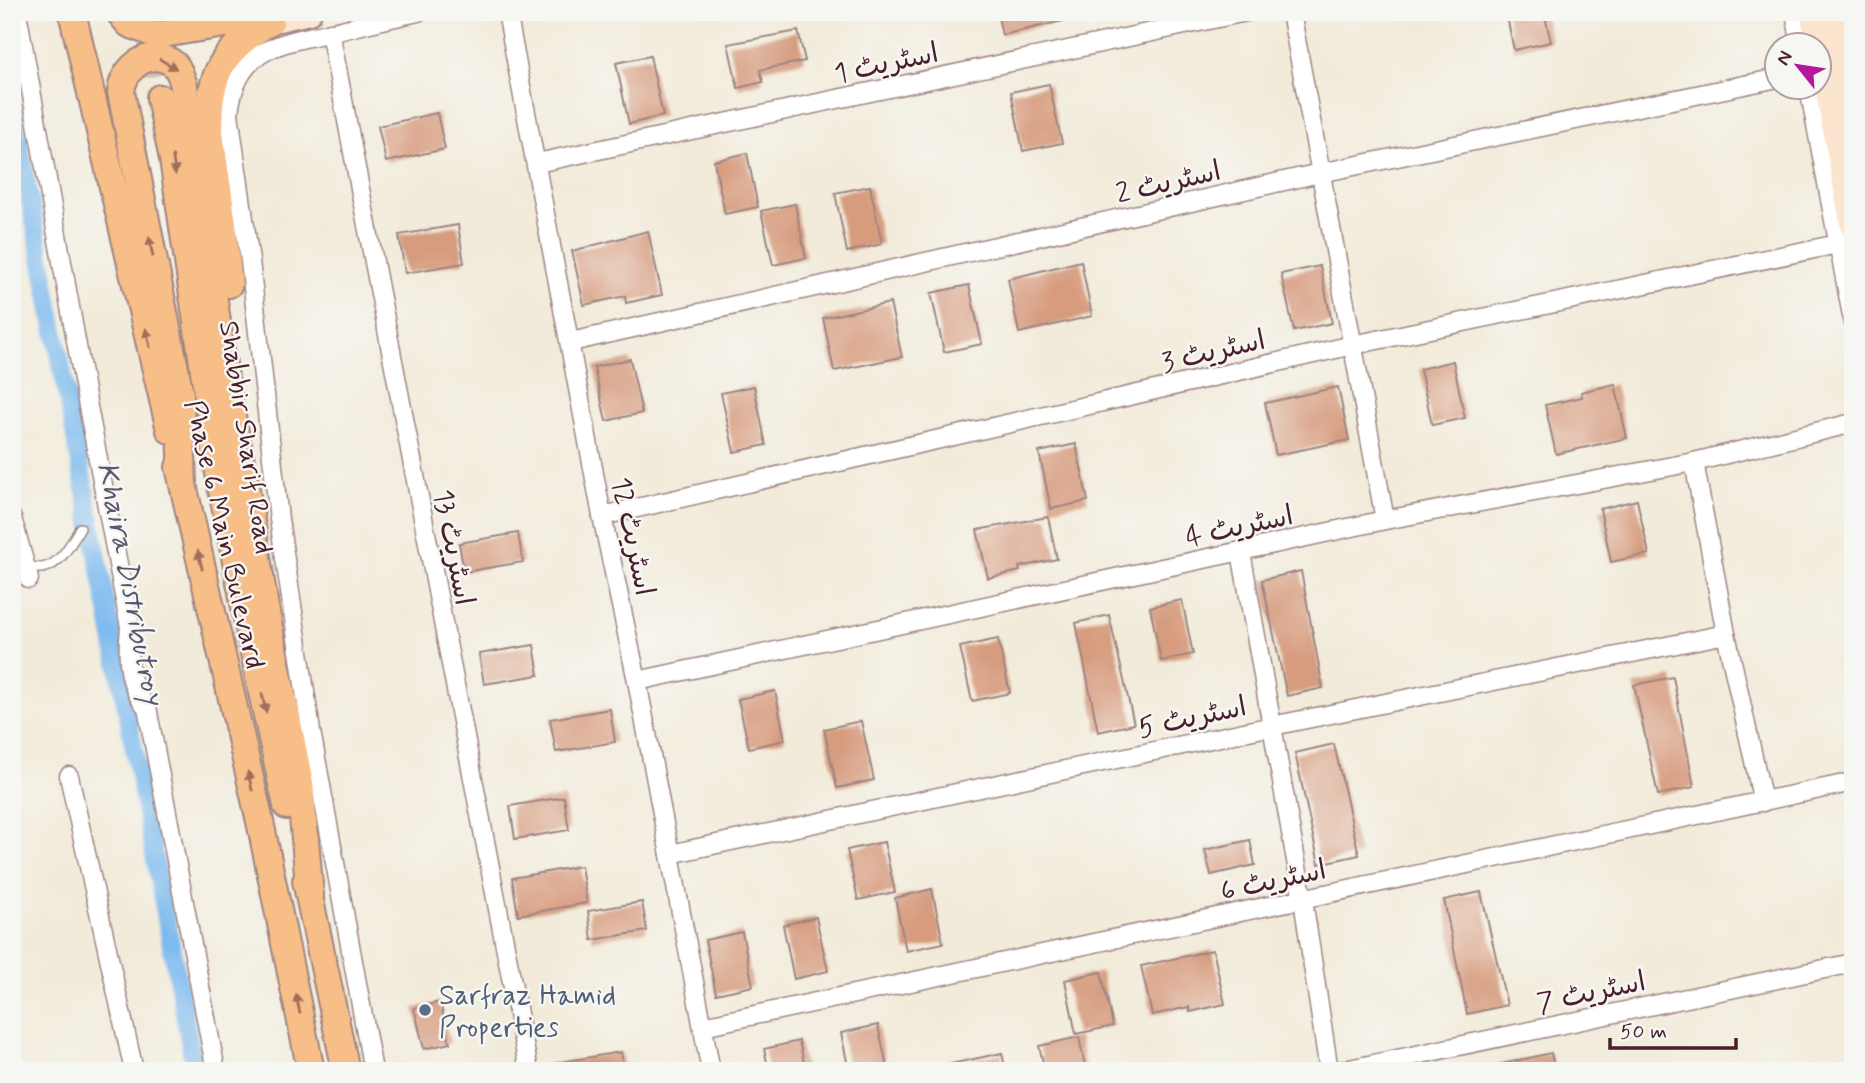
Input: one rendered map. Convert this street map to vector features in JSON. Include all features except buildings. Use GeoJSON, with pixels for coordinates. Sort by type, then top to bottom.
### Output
{"type":"FeatureCollection","features":[{"type":"Feature","properties":{"kind":"main road","name":"Phase 6 Main Bulevard"},"geometry":{"type":"LineString","coordinates":[[72,12],[261,826],[312,1071]]}},
{"type":"Feature","properties":{"kind":"main road"},"geometry":{"type":"LineString","coordinates":[[120,12],[130,24],[157,35],[255,19],[270,21],[309,12]]}},
{"type":"Feature","properties":{"kind":"main road"},"geometry":{"type":"LineString","coordinates":[[1812,12],[1816,32]]}},
{"type":"Feature","properties":{"kind":"main road"},"geometry":{"type":"LineString","coordinates":[[1833,12],[1853,121]]}},
{"type":"Feature","properties":{"kind":"main road"},"geometry":{"type":"LineString","coordinates":[[244,477],[243,408],[209,109],[213,85],[223,62],[237,45],[270,21]]}},
{"type":"Feature","properties":{"kind":"main road"},"geometry":{"type":"LineString","coordinates":[[183,484],[180,394],[121,92],[125,76],[137,62],[156,58],[174,65],[180,72],[184,86],[226,386],[300,784],[310,895]]}},
{"type":"Feature","properties":{"kind":"main road","name":"Shabbir Sharif Road"},"geometry":{"type":"LineString","coordinates":[[160,98],[175,172],[223,494],[276,763],[310,895],[346,1071]]}},
{"type":"Feature","properties":{"kind":"main road"},"geometry":{"type":"LineString","coordinates":[[1826,102],[1845,236]]}},
{"type":"Feature","properties":{"kind":"street"},"geometry":{"type":"LineString","coordinates":[[17,12],[130,627],[129,669],[138,697],[147,706],[216,1071]]}},
{"type":"Feature","properties":{"kind":"street"},"geometry":{"type":"LineString","coordinates":[[373,1071],[311,731],[279,519],[250,261],[229,114],[239,78],[245,67],[261,52],[293,40],[418,12]]}},
{"type":"Feature","properties":{"kind":"street","name":"اسٹریٹ 12"},"geometry":{"type":"LineString","coordinates":[[507,12],[711,1071]]}},
{"type":"Feature","properties":{"kind":"street","name":"اسٹریٹ 1"},"geometry":{"type":"LineString","coordinates":[[537,163],[1247,12]]}},
{"type":"Feature","properties":{"kind":"street"},"geometry":{"type":"LineString","coordinates":[[1290,12],[1385,520]]}},
{"type":"Feature","properties":{"kind":"street"},"geometry":{"type":"LineString","coordinates":[[1794,12],[1798,32]]}},
{"type":"Feature","properties":{"kind":"street"},"geometry":{"type":"LineString","coordinates":[[1849,12],[1853,33]]}},
{"type":"Feature","properties":{"kind":"street","name":"اسٹریٹ 13"},"geometry":{"type":"LineString","coordinates":[[330,32],[529,1071]]}},
{"type":"Feature","properties":{"kind":"street","name":"اسٹریٹ 2"},"geometry":{"type":"LineString","coordinates":[[570,342],[1321,173],[1764,81]]}},
{"type":"Feature","properties":{"kind":"street"},"geometry":{"type":"LineString","coordinates":[[1812,102],[1845,236],[1853,321]]}},
{"type":"Feature","properties":{"kind":"street","name":"اسٹریٹ 3"},"geometry":{"type":"LineString","coordinates":[[602,516],[1845,236]]}},
{"type":"Feature","properties":{"kind":"street","name":"اسٹریٹ 4"},"geometry":{"type":"LineString","coordinates":[[637,681],[1385,520],[1694,462],[1853,423]]}},
{"type":"Feature","properties":{"kind":"street"},"geometry":{"type":"LineString","coordinates":[[1694,462],[1726,634],[1763,802]]}},
{"type":"Feature","properties":{"kind":"street"},"geometry":{"type":"LineString","coordinates":[[12,520],[27,572]]}},
{"type":"Feature","properties":{"kind":"street"},"geometry":{"type":"LineString","coordinates":[[1241,552],[1303,900],[1329,1071]]}},
{"type":"Feature","properties":{"kind":"street","name":"اسٹریٹ 5"},"geometry":{"type":"LineString","coordinates":[[670,854],[1272,726],[1726,634]]}},
{"type":"Feature","properties":{"kind":"street"},"geometry":{"type":"LineString","coordinates":[[69,776],[134,1071]]}},
{"type":"Feature","properties":{"kind":"street","name":"اسٹریٹ 6"},"geometry":{"type":"LineString","coordinates":[[703,1026],[1853,782]]}},
{"type":"Feature","properties":{"kind":"street","name":"اسٹریٹ 7"},"geometry":{"type":"LineString","coordinates":[[1340,1071],[1853,962]]}},
{"type":"Feature","properties":{"kind":"lane"},"geometry":{"type":"LineString","coordinates":[[27,572],[54,563],[80,528]]}},
{"type":"Feature","properties":{"kind":"waterway","name":"Khaira Distributroy"},"geometry":{"type":"LineString","coordinates":[[12,105],[195,1071]]}},
{"type":"Feature","properties":{"kind":"tunnel"},"geometry":{"type":"LineString","coordinates":[[145,12],[160,98]]}},
{"type":"Feature","properties":{"kind":"place","name":"Sarfraz Hamid Properties"},"geometry":{"type":"Point","coordinates":[425,1010]}}]}
